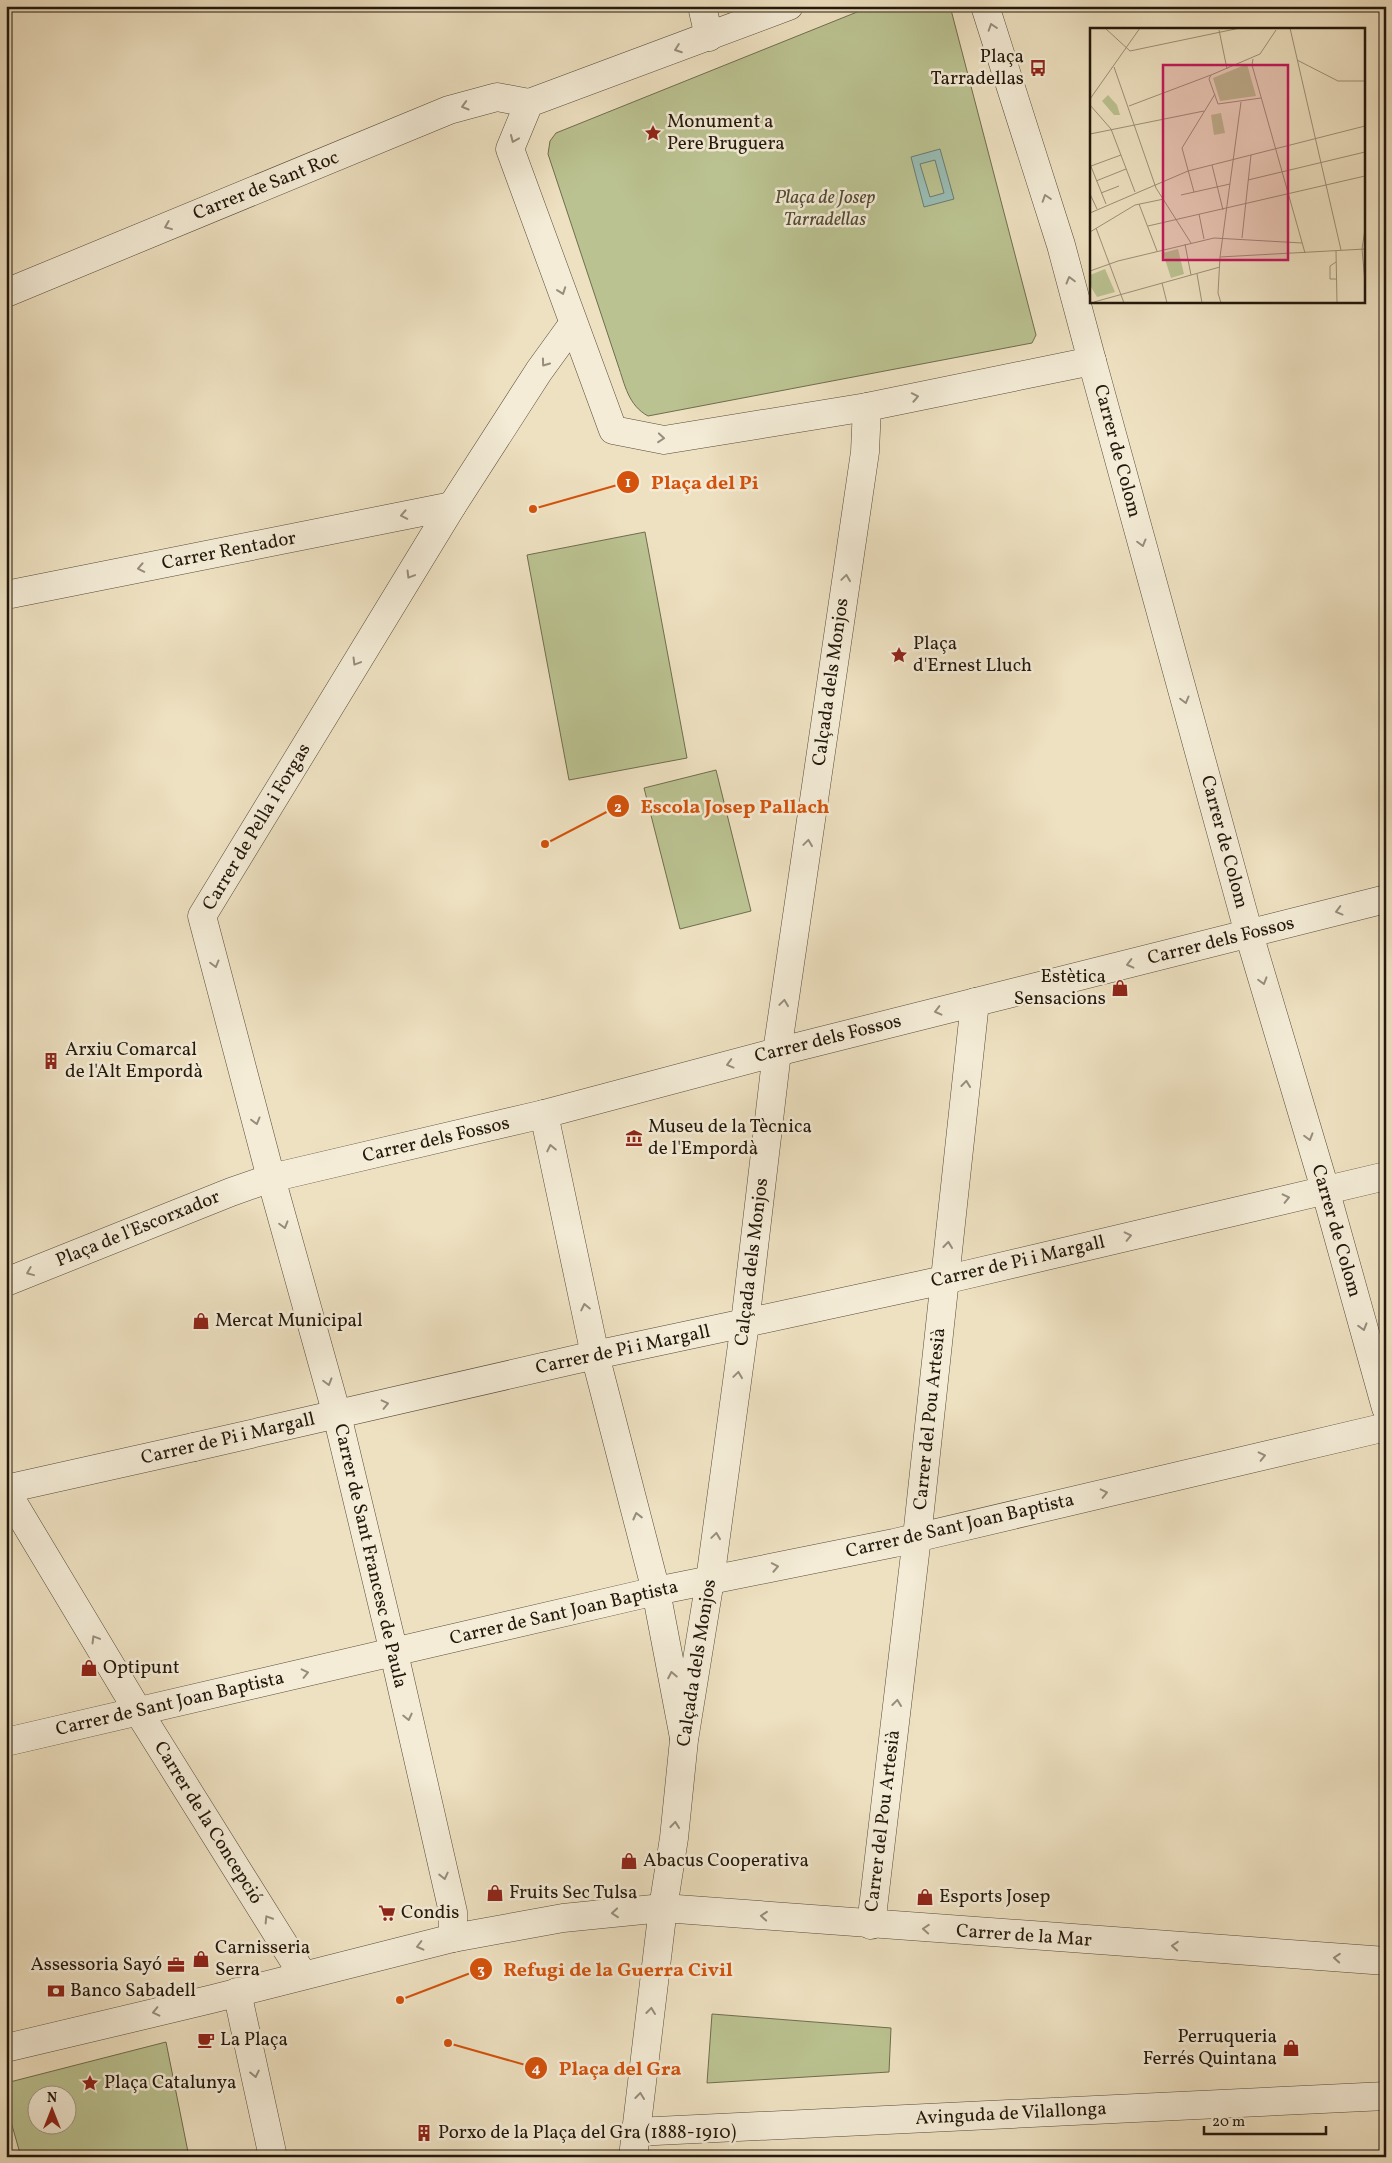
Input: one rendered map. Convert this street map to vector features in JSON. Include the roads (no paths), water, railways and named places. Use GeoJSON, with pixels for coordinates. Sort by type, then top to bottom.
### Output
{"type":"FeatureCollection","features":[{"type":"Feature","properties":{"kind":"street"},"geometry":{"type":"LineString","coordinates":[[702,6],[709,38]]}},
{"type":"Feature","properties":{"kind":"street"},"geometry":{"type":"LineString","coordinates":[[789,6],[709,38],[529,103],[510,149],[613,430],[664,440],[867,407],[1092,361],[1061,245],[985,6]]}},
{"type":"Feature","properties":{"kind":"street","name":"Carrer de Sant Roc"},"geometry":{"type":"LineString","coordinates":[[6,293],[449,110],[497,97],[529,103]]}},
{"type":"Feature","properties":{"kind":"street","name":"Carrer de Pella i Forgas"},"geometry":{"type":"LineString","coordinates":[[271,1178],[202,916],[452,506],[539,371],[573,324]]}},
{"type":"Feature","properties":{"kind":"street","name":"Carrer de Colom"},"geometry":{"type":"LineString","coordinates":[[1092,361],[1249,934],[1325,1189],[1386,1408]]}},
{"type":"Feature","properties":{"kind":"street","name":"Calçada dels Monjos"},"geometry":{"type":"LineString","coordinates":[[634,2144],[663,1908],[674,1838],[684,1740],[710,1580],[745,1323],[777,1052],[865,452],[867,407]]}},
{"type":"Feature","properties":{"kind":"street","name":"Carrer Rentador"},"geometry":{"type":"LineString","coordinates":[[6,596],[452,506]]}},
{"type":"Feature","properties":{"kind":"street","name":"Carrer dels Fossos"},"geometry":{"type":"LineString","coordinates":[[271,1178],[544,1114],[777,1052],[1386,899]]}},
{"type":"Feature","properties":{"kind":"street","name":"Carrer del Pou Artesià"},"geometry":{"type":"LineString","coordinates":[[871,1925],[917,1537],[975,1002]]}},
{"type":"Feature","properties":{"kind":"street"},"geometry":{"type":"LineString","coordinates":[[544,1114],[595,1355],[656,1591],[684,1740]]}},
{"type":"Feature","properties":{"kind":"street","name":"Carrer de Pi i Margall"},"geometry":{"type":"LineString","coordinates":[[6,1490],[595,1355],[944,1280],[1386,1176]]}},
{"type":"Feature","properties":{"kind":"street","name":"Plaça de l'Escorxador"},"geometry":{"type":"LineString","coordinates":[[6,1282],[230,1192],[271,1178]]}},
{"type":"Feature","properties":{"kind":"street","name":"Carrer de Sant Francesc de Paula"},"geometry":{"type":"LineString","coordinates":[[271,1178],[337,1415],[394,1653],[453,1912],[453,1938]]}},
{"type":"Feature","properties":{"kind":"street","name":"Carrer de Sant Joan Baptista"},"geometry":{"type":"LineString","coordinates":[[6,1742],[656,1591],[917,1537],[1386,1427]]}},
{"type":"Feature","properties":{"kind":"street","name":"Carrer de la Concepció"},"geometry":{"type":"LineString","coordinates":[[6,1490],[138,1711],[303,1975]]}},
{"type":"Feature","properties":{"kind":"street","name":"Carrer de la Mar"},"geometry":{"type":"LineString","coordinates":[[6,2048],[453,1938],[563,1918],[663,1908],[871,1925],[1386,1961]]}},
{"type":"Feature","properties":{"kind":"street"},"geometry":{"type":"LineString","coordinates":[[237,1992],[273,2157]]}},
{"type":"Feature","properties":{"kind":"street","name":"Avinguda de Vilallonga"},"geometry":{"type":"LineString","coordinates":[[634,2144],[1386,2096]]}},
{"type":"Feature","properties":{"kind":"water"},"geometry":{"type":"Polygon","coordinates":[[[940,149],[954,199],[924,207],[911,157],[940,149]],[[935,160],[920,164],[930,197],[944,193],[935,160]]]}},
{"type":"Feature","properties":{"kind":"place","name":"Plaça Tarradellas"},"geometry":{"type":"Point","coordinates":[1038,68]}},
{"type":"Feature","properties":{"kind":"place","name":"Monument a Pere Bruguera"},"geometry":{"type":"Point","coordinates":[653,133]}},
{"type":"Feature","properties":{"kind":"place","name":"Plaça del Pi"},"geometry":{"type":"Point","coordinates":[533,509]}},
{"type":"Feature","properties":{"kind":"place","name":"Plaça d'Ernest Lluch"},"geometry":{"type":"Point","coordinates":[899,655]}},
{"type":"Feature","properties":{"kind":"place","name":"Escola Josep Pallach"},"geometry":{"type":"Point","coordinates":[545,844]}},
{"type":"Feature","properties":{"kind":"place","name":"Estètica Sensacions"},"geometry":{"type":"Point","coordinates":[1120,988]}},
{"type":"Feature","properties":{"kind":"place","name":"Arxiu Comarcal de l'Alt Empordà"},"geometry":{"type":"Point","coordinates":[51,1061]}},
{"type":"Feature","properties":{"kind":"place","name":"Museu de la Tècnica de l'Empordà"},"geometry":{"type":"Point","coordinates":[634,1138]}},
{"type":"Feature","properties":{"kind":"place","name":"Mercat Municipal"},"geometry":{"type":"Point","coordinates":[201,1321]}},
{"type":"Feature","properties":{"kind":"place","name":"Optipunt"},"geometry":{"type":"Point","coordinates":[89,1668]}},
{"type":"Feature","properties":{"kind":"place","name":"Abacus Cooperativa"},"geometry":{"type":"Point","coordinates":[629,1861]}},
{"type":"Feature","properties":{"kind":"place","name":"Fruits Sec Tulsa"},"geometry":{"type":"Point","coordinates":[495,1893]}},
{"type":"Feature","properties":{"kind":"place","name":"Esports Josep"},"geometry":{"type":"Point","coordinates":[925,1897]}},
{"type":"Feature","properties":{"kind":"place","name":"Condis"},"geometry":{"type":"Point","coordinates":[387,1913]}},
{"type":"Feature","properties":{"kind":"place","name":"Carnisseria Serra"},"geometry":{"type":"Point","coordinates":[201,1959]}},
{"type":"Feature","properties":{"kind":"place","name":"Assessoria Sayó"},"geometry":{"type":"Point","coordinates":[176,1965]}},
{"type":"Feature","properties":{"kind":"place","name":"Banco Sabadell"},"geometry":{"type":"Point","coordinates":[56,1991]}},
{"type":"Feature","properties":{"kind":"place","name":"Refugi de la Guerra Civil"},"geometry":{"type":"Point","coordinates":[400,2000]}},
{"type":"Feature","properties":{"kind":"place","name":"La Plaça"},"geometry":{"type":"Point","coordinates":[206,2040]}},
{"type":"Feature","properties":{"kind":"place","name":"Plaça del Gra"},"geometry":{"type":"Point","coordinates":[448,2043]}},
{"type":"Feature","properties":{"kind":"place","name":"Perruqueria Ferrés Quintana"},"geometry":{"type":"Point","coordinates":[1291,2048]}},
{"type":"Feature","properties":{"kind":"place","name":"Plaça Catalunya"},"geometry":{"type":"Point","coordinates":[90,2083]}},
{"type":"Feature","properties":{"kind":"place","name":"Porxo de la Plaça del Gra (1888-1910)"},"geometry":{"type":"Point","coordinates":[424,2133]}},
{"type":"Feature","properties":{"kind":"park label","name":"Plaça de Josep Tarradellas"},"geometry":{"type":"Point","coordinates":[825,209]}}]}
